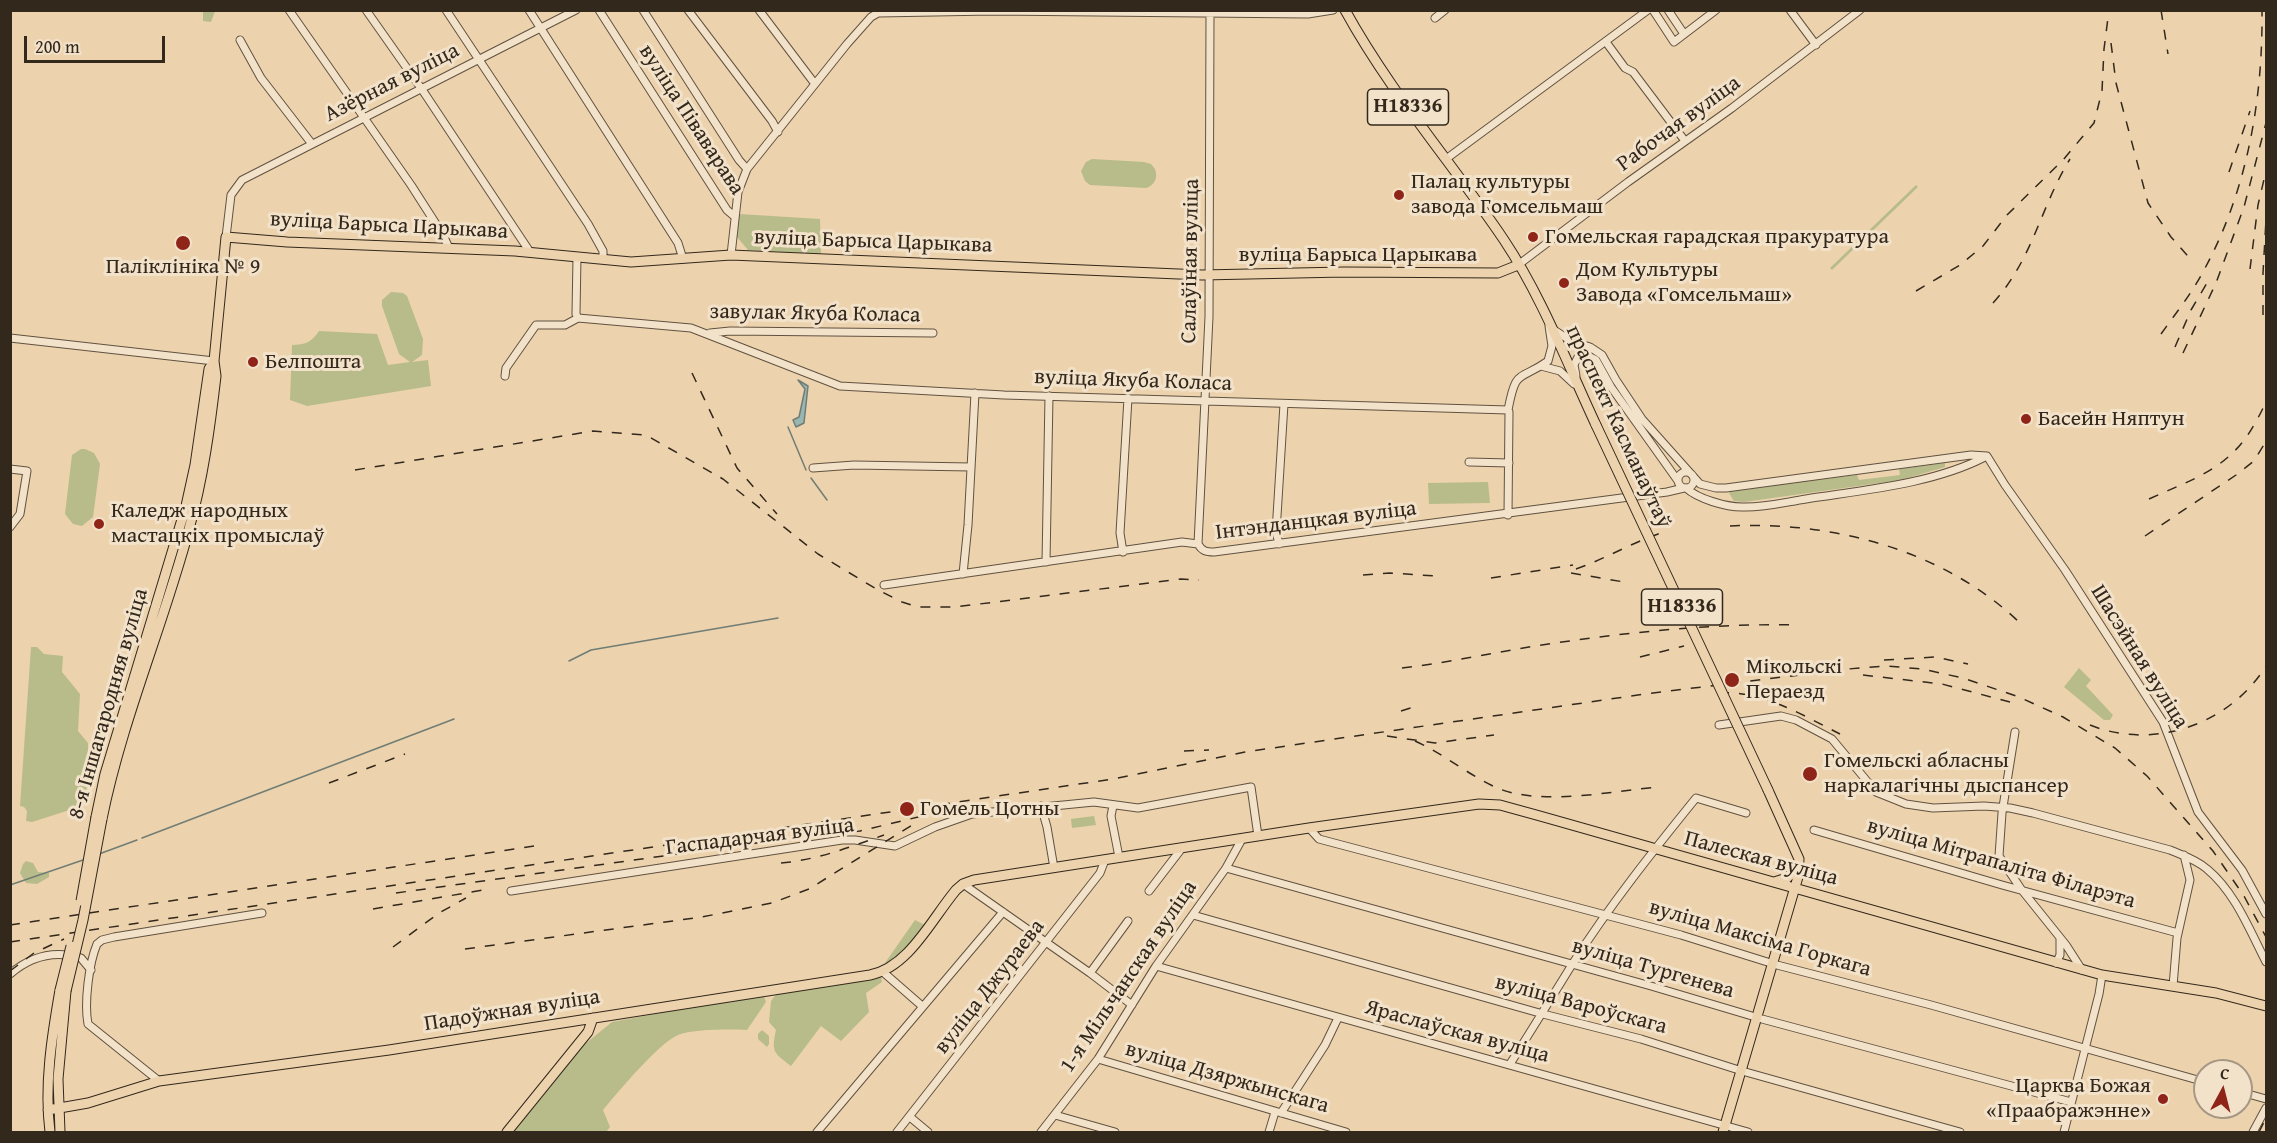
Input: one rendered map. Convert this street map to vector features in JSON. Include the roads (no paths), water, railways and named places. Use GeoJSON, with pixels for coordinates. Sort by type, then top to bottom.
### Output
{"type":"FeatureCollection","features":[{"type":"Feature","properties":{"kind":"main road","name":"праспект Касманаўтаў"},"geometry":{"type":"LineString","coordinates":[[1345,10],[1371,55],[1503,239],[1538,302],[1799,859],[1795,888],[1724,1129]]}},
{"type":"Feature","properties":{"kind":"main road","name":"вуліца Барыса Царыкава"},"geometry":{"type":"LineString","coordinates":[[226,237],[287,242],[530,252],[631,262],[731,255],[1045,270],[1210,275],[1344,272],[1498,273],[1518,265]]}},
{"type":"Feature","properties":{"kind":"main road","name":"8-я Іншагародняя вуліца"},"geometry":{"type":"LineString","coordinates":[[50,1132],[53,1109],[51,1054],[99,818],[118,742],[189,529],[216,376],[214,361],[226,237]]}},
{"type":"Feature","properties":{"kind":"main road","name":"Палеская вуліца"},"geometry":{"type":"LineString","coordinates":[[963,884],[974,880],[1309,828],[1479,804],[1494,804],[1771,882],[2058,959],[2082,970],[2266,1006]]}},
{"type":"Feature","properties":{"kind":"main road"},"geometry":{"type":"LineString","coordinates":[[1771,882],[1787,878],[1799,866]]}},
{"type":"Feature","properties":{"kind":"main road","name":"Падоўжная вуліца"},"geometry":{"type":"LineString","coordinates":[[53,1109],[88,1103],[159,1081],[389,1050],[883,972],[902,960],[963,884]]}},
{"type":"Feature","properties":{"kind":"main road"},"geometry":{"type":"LineString","coordinates":[[507,1132],[588,1032],[593,1018]]}},
{"type":"Feature","properties":{"kind":"main road","name":"8-я Іншагародняя вуліца"},"geometry":{"type":"LineString","coordinates":[[53,1109],[60,1132]]}},
{"type":"Feature","properties":{"kind":"street"},"geometry":{"type":"LineString","coordinates":[[289,10],[422,201],[449,248]]}},
{"type":"Feature","properties":{"kind":"street"},"geometry":{"type":"LineString","coordinates":[[366,10],[530,252]]}},
{"type":"Feature","properties":{"kind":"street"},"geometry":{"type":"LineString","coordinates":[[446,10],[588,224],[603,251],[603,259]]}},
{"type":"Feature","properties":{"kind":"street"},"geometry":{"type":"LineString","coordinates":[[529,10],[678,243],[683,259]]}},
{"type":"Feature","properties":{"kind":"street","name":"Азёрная вуліца"},"geometry":{"type":"LineString","coordinates":[[231,195],[242,180],[576,10]]}},
{"type":"Feature","properties":{"kind":"street","name":"вуліца Піваварава"},"geometry":{"type":"LineString","coordinates":[[599,10],[727,210],[734,216]]}},
{"type":"Feature","properties":{"kind":"street"},"geometry":{"type":"LineString","coordinates":[[643,10],[747,169]]}},
{"type":"Feature","properties":{"kind":"street"},"geometry":{"type":"LineString","coordinates":[[688,10],[778,132]]}},
{"type":"Feature","properties":{"kind":"street"},"geometry":{"type":"LineString","coordinates":[[759,10],[815,84]]}},
{"type":"Feature","properties":{"kind":"street"},"geometry":{"type":"LineString","coordinates":[[731,255],[734,216],[740,187],[747,169],[871,17],[884,12],[1076,11],[1308,14],[1333,10]]}},
{"type":"Feature","properties":{"kind":"street"},"geometry":{"type":"LineString","coordinates":[[1435,18],[1446,10]]}},
{"type":"Feature","properties":{"kind":"street"},"geometry":{"type":"LineString","coordinates":[[1446,159],[1648,10]]}},
{"type":"Feature","properties":{"kind":"street"},"geometry":{"type":"LineString","coordinates":[[1653,10],[1674,42],[1716,10]]}},
{"type":"Feature","properties":{"kind":"street"},"geometry":{"type":"LineString","coordinates":[[1668,10],[1684,34]]}},
{"type":"Feature","properties":{"kind":"street"},"geometry":{"type":"LineString","coordinates":[[1790,10],[1815,45]]}},
{"type":"Feature","properties":{"kind":"street","name":"Рабочая вуліца"},"geometry":{"type":"LineString","coordinates":[[1518,265],[1860,10]]}},
{"type":"Feature","properties":{"kind":"street","name":"Салаўіная вуліца"},"geometry":{"type":"LineString","coordinates":[[1198,544],[1210,275],[1210,14]]}},
{"type":"Feature","properties":{"kind":"street"},"geometry":{"type":"LineString","coordinates":[[240,40],[261,78],[312,144]]}},
{"type":"Feature","properties":{"kind":"street"},"geometry":{"type":"LineString","coordinates":[[1606,42],[1625,68],[1633,72],[1685,141]]}},
{"type":"Feature","properties":{"kind":"street","name":"8-я Іншагародняя вуліца"},"geometry":{"type":"LineString","coordinates":[[226,237],[231,195]]}},
{"type":"Feature","properties":{"kind":"street"},"geometry":{"type":"LineString","coordinates":[[577,257],[576,314],[578,318]]}},
{"type":"Feature","properties":{"kind":"street","name":"завулак Якуба Коласа"},"geometry":{"type":"LineString","coordinates":[[505,376],[506,368],[537,325],[566,325],[578,318],[691,328],[707,333],[730,331],[933,333]]}},
{"type":"Feature","properties":{"kind":"street"},"geometry":{"type":"LineString","coordinates":[[1508,515],[1508,410],[1515,381],[1522,374],[1548,361],[1551,355],[1549,326]]}},
{"type":"Feature","properties":{"kind":"street"},"geometry":{"type":"LineString","coordinates":[[1549,326],[1562,336],[1590,347],[1602,355],[1642,419],[1700,484],[1716,489],[1943,458],[1987,456]]}},
{"type":"Feature","properties":{"kind":"street","name":"вуліца Якуба Коласа"},"geometry":{"type":"LineString","coordinates":[[707,333],[840,386],[1049,396],[1508,410]]}},
{"type":"Feature","properties":{"kind":"street"},"geometry":{"type":"LineString","coordinates":[[10,339],[214,361]]}},
{"type":"Feature","properties":{"kind":"street"},"geometry":{"type":"LineString","coordinates":[[1579,390],[1574,365],[1578,357],[1589,356],[1596,360],[1636,423],[1682,485],[1691,493],[1744,508],[1887,486],[1963,468],[1987,456]]}},
{"type":"Feature","properties":{"kind":"street"},"geometry":{"type":"LineString","coordinates":[[1540,366],[1560,371],[1569,377],[1579,390]]}},
{"type":"Feature","properties":{"kind":"street"},"geometry":{"type":"LineString","coordinates":[[963,574],[975,393]]}},
{"type":"Feature","properties":{"kind":"street"},"geometry":{"type":"LineString","coordinates":[[1046,562],[1049,396]]}},
{"type":"Feature","properties":{"kind":"street"},"geometry":{"type":"LineString","coordinates":[[1123,552],[1120,532],[1128,398]]}},
{"type":"Feature","properties":{"kind":"street"},"geometry":{"type":"LineString","coordinates":[[1279,544],[1276,532],[1284,404]]}},
{"type":"Feature","properties":{"kind":"street","name":"Шасэйная вуліца"},"geometry":{"type":"LineString","coordinates":[[1987,456],[2065,570],[2163,722],[2198,812],[2242,870],[2266,914]]}},
{"type":"Feature","properties":{"kind":"street"},"geometry":{"type":"LineString","coordinates":[[1469,462],[1509,463]]}},
{"type":"Feature","properties":{"kind":"street"},"geometry":{"type":"LineString","coordinates":[[813,468],[854,465],[971,467]]}},
{"type":"Feature","properties":{"kind":"street"},"geometry":{"type":"LineString","coordinates":[[10,469],[27,471],[20,514],[10,527]]}},
{"type":"Feature","properties":{"kind":"street"},"geometry":{"type":"LineString","coordinates":[[1682,485],[1679,476],[1683,472],[1692,475]]}},
{"type":"Feature","properties":{"kind":"street"},"geometry":{"type":"LineString","coordinates":[[1682,485],[1693,484],[1692,475]]}},
{"type":"Feature","properties":{"kind":"street","name":"Інтэнданцкая вуліца"},"geometry":{"type":"LineString","coordinates":[[884,585],[1182,542],[1198,544],[1200,549],[1206,552],[1279,544],[1667,492],[1682,485]]}},
{"type":"Feature","properties":{"kind":"street"},"geometry":{"type":"LineString","coordinates":[[1719,725],[1788,717],[1832,739],[1868,784],[1876,792],[1892,800],[1933,808],[2003,807],[2033,813],[2184,855],[2206,867],[2226,889],[2266,962]]}},
{"type":"Feature","properties":{"kind":"street"},"geometry":{"type":"LineString","coordinates":[[2015,732],[2003,807],[2000,856],[2021,889],[2073,955],[2082,970]]}},
{"type":"Feature","properties":{"kind":"street","name":"Гаспадарчая вуліца"},"geometry":{"type":"LineString","coordinates":[[511,891],[842,840],[895,846],[935,827],[972,814],[1094,802],[1137,808],[1251,787],[1258,836]]}},
{"type":"Feature","properties":{"kind":"street"},"geometry":{"type":"LineString","coordinates":[[1510,1064],[1606,915],[1654,849],[1696,798],[1746,813]]}},
{"type":"Feature","properties":{"kind":"street"},"geometry":{"type":"LineString","coordinates":[[1041,806],[1054,868]]}},
{"type":"Feature","properties":{"kind":"street"},"geometry":{"type":"LineString","coordinates":[[1113,806],[1111,816],[1119,857]]}},
{"type":"Feature","properties":{"kind":"street","name":"вуліца Максіма Горкага"},"geometry":{"type":"LineString","coordinates":[[1309,828],[1319,839],[1606,915],[2193,1079]]}},
{"type":"Feature","properties":{"kind":"street","name":"вуліца Мітрапаліта Філарэта"},"geometry":{"type":"LineString","coordinates":[[1814,830],[2178,933]]}},
{"type":"Feature","properties":{"kind":"street","name":"1-я Мільчанская вуліца"},"geometry":{"type":"LineString","coordinates":[[1041,1132],[1098,1059],[1156,966],[1226,868],[1242,839]]}},
{"type":"Feature","properties":{"kind":"street"},"geometry":{"type":"LineString","coordinates":[[1149,891],[1182,848]]}},
{"type":"Feature","properties":{"kind":"street"},"geometry":{"type":"LineString","coordinates":[[2173,986],[2178,933],[2190,880],[2184,855]]}},
{"type":"Feature","properties":{"kind":"street","name":"вуліца Джураева"},"geometry":{"type":"LineString","coordinates":[[897,1132],[1047,943],[1100,873],[1105,860]]}},
{"type":"Feature","properties":{"kind":"street","name":"вуліца Тургенева"},"geometry":{"type":"LineString","coordinates":[[1226,868],[1757,1017],[2071,1102]]}},
{"type":"Feature","properties":{"kind":"street"},"geometry":{"type":"LineString","coordinates":[[963,884],[1132,1005]]}},
{"type":"Feature","properties":{"kind":"street"},"geometry":{"type":"LineString","coordinates":[[817,1132],[1003,912]]}},
{"type":"Feature","properties":{"kind":"street"},"geometry":{"type":"LineString","coordinates":[[159,1081],[88,1024],[86,1013],[91,970],[97,944],[102,940],[191,923],[262,913]]}},
{"type":"Feature","properties":{"kind":"street","name":"вуліца Вароўскага"},"geometry":{"type":"LineString","coordinates":[[1193,915],[1543,1014],[1641,1039],[1742,1071],[1960,1132]]}},
{"type":"Feature","properties":{"kind":"street"},"geometry":{"type":"LineString","coordinates":[[1090,973],[1128,921]]}},
{"type":"Feature","properties":{"kind":"street"},"geometry":{"type":"LineString","coordinates":[[2058,959],[2060,938]]}},
{"type":"Feature","properties":{"kind":"street","name":"Палеская вуліца"},"geometry":{"type":"LineString","coordinates":[[2058,959],[2066,953],[2073,955]]}},
{"type":"Feature","properties":{"kind":"street"},"geometry":{"type":"LineString","coordinates":[[12,973],[38,957],[53,954],[81,958],[91,970]]}},
{"type":"Feature","properties":{"kind":"street","name":"Яраслаўская вуліца"},"geometry":{"type":"LineString","coordinates":[[1156,966],[1510,1064],[1724,1129],[1748,1132]]}},
{"type":"Feature","properties":{"kind":"street"},"geometry":{"type":"LineString","coordinates":[[883,972],[922,1006]]}},
{"type":"Feature","properties":{"kind":"street"},"geometry":{"type":"LineString","coordinates":[[2064,1132],[2102,975]]}},
{"type":"Feature","properties":{"kind":"street"},"geometry":{"type":"LineString","coordinates":[[1269,1132],[1278,1113],[1324,1045],[1338,1018]]}},
{"type":"Feature","properties":{"kind":"street","name":"вуліца Дзяржынскага"},"geometry":{"type":"LineString","coordinates":[[1098,1059],[1346,1132]]}},
{"type":"Feature","properties":{"kind":"street"},"geometry":{"type":"LineString","coordinates":[[2253,1132],[2266,1108]]}},
{"type":"Feature","properties":{"kind":"street"},"geometry":{"type":"LineString","coordinates":[[1056,1115],[1115,1132]]}},
{"type":"Feature","properties":{"kind":"street"},"geometry":{"type":"LineString","coordinates":[[910,1117],[928,1132]]}},
{"type":"Feature","properties":{"kind":"water"},"geometry":{"type":"Polygon","coordinates":[[[798,380],[808,386],[804,423],[796,427],[793,420],[799,417],[805,389],[798,380]]]}},
{"type":"Feature","properties":{"kind":"waterway"},"geometry":{"type":"LineString","coordinates":[[788,427],[806,470]]}},
{"type":"Feature","properties":{"kind":"waterway"},"geometry":{"type":"LineString","coordinates":[[811,478],[827,500]]}},
{"type":"Feature","properties":{"kind":"waterway"},"geometry":{"type":"LineString","coordinates":[[569,661],[591,650],[778,618]]}},
{"type":"Feature","properties":{"kind":"waterway"},"geometry":{"type":"LineString","coordinates":[[142,838],[454,719]]}},
{"type":"Feature","properties":{"kind":"waterway"},"geometry":{"type":"LineString","coordinates":[[99,854],[137,840]]}},
{"type":"Feature","properties":{"kind":"waterway"},"geometry":{"type":"LineString","coordinates":[[10,885],[86,859]]}},
{"type":"Feature","properties":{"kind":"railway"},"geometry":{"type":"LineString","coordinates":[[1916,291],[1960,265],[1983,246],[2007,215],[2063,160],[2094,123],[2102,91],[2109,10]]}},
{"type":"Feature","properties":{"kind":"railway"},"geometry":{"type":"LineString","coordinates":[[2161,10],[2168,54]]}},
{"type":"Feature","properties":{"kind":"railway"},"geometry":{"type":"LineString","coordinates":[[2161,334],[2204,270],[2219,240],[2242,177],[2255,111],[2262,44],[2262,10]]}},
{"type":"Feature","properties":{"kind":"railway"},"geometry":{"type":"LineString","coordinates":[[2111,43],[2116,83],[2148,203],[2171,237],[2193,262]]}},
{"type":"Feature","properties":{"kind":"railway"},"geometry":{"type":"LineString","coordinates":[[2229,172],[2250,111]]}},
{"type":"Feature","properties":{"kind":"railway"},"geometry":{"type":"LineString","coordinates":[[2183,353],[2216,283],[2244,207],[2266,123]]}},
{"type":"Feature","properties":{"kind":"railway"},"geometry":{"type":"LineString","coordinates":[[1993,303],[2018,269],[2070,159]]}},
{"type":"Feature","properties":{"kind":"railway"},"geometry":{"type":"LineString","coordinates":[[2250,269],[2258,205],[2266,171]]}},
{"type":"Feature","properties":{"kind":"railway"},"geometry":{"type":"LineString","coordinates":[[2263,315],[2266,220]]}},
{"type":"Feature","properties":{"kind":"railway"},"geometry":{"type":"LineString","coordinates":[[2175,347],[2191,310],[2207,283]]}},
{"type":"Feature","properties":{"kind":"railway"},"geometry":{"type":"LineString","coordinates":[[692,373],[737,468],[777,514]]}},
{"type":"Feature","properties":{"kind":"railway"},"geometry":{"type":"LineString","coordinates":[[2149,499],[2209,471],[2233,452],[2254,425],[2266,399]]}},
{"type":"Feature","properties":{"kind":"railway"},"geometry":{"type":"LineString","coordinates":[[355,470],[593,431],[646,435],[723,479],[818,554],[878,590],[918,607],[955,607],[1181,579],[1199,580]]}},
{"type":"Feature","properties":{"kind":"railway"},"geometry":{"type":"LineString","coordinates":[[2145,536],[2236,475],[2254,461],[2265,443]]}},
{"type":"Feature","properties":{"kind":"railway"},"geometry":{"type":"LineString","coordinates":[[1730,526],[1808,529],[1847,535],[1885,545],[1957,576],[1990,598],[2020,623]]}},
{"type":"Feature","properties":{"kind":"railway"},"geometry":{"type":"LineString","coordinates":[[1576,569],[1661,533]]}},
{"type":"Feature","properties":{"kind":"railway"},"geometry":{"type":"LineString","coordinates":[[1491,578],[1573,565]]}},
{"type":"Feature","properties":{"kind":"railway"},"geometry":{"type":"LineString","coordinates":[[1363,575],[1390,573],[1435,576]]}},
{"type":"Feature","properties":{"kind":"railway"},"geometry":{"type":"LineString","coordinates":[[1571,573],[1624,582]]}},
{"type":"Feature","properties":{"kind":"railway"},"geometry":{"type":"LineString","coordinates":[[1402,668],[1630,633],[1698,627],[1799,625]]}},
{"type":"Feature","properties":{"kind":"railway"},"geometry":{"type":"LineString","coordinates":[[1640,657],[1684,646]]}},
{"type":"Feature","properties":{"kind":"railway"},"geometry":{"type":"LineString","coordinates":[[1884,660],[1935,657],[1968,664]]}},
{"type":"Feature","properties":{"kind":"railway"},"geometry":{"type":"LineString","coordinates":[[10,942],[1113,779],[1245,752],[1645,694],[1886,666],[1922,669],[1963,678],[2019,697],[2063,717],[2115,748],[2147,776],[2213,851],[2244,896],[2266,937]]}},
{"type":"Feature","properties":{"kind":"railway"},"geometry":{"type":"LineString","coordinates":[[2090,725],[2114,732],[2139,735],[2164,733],[2188,727],[2211,717],[2232,703],[2251,686],[2266,666]]}},
{"type":"Feature","properties":{"kind":"railway"},"geometry":{"type":"LineString","coordinates":[[1863,675],[1942,684],[2010,702]]}},
{"type":"Feature","properties":{"kind":"railway"},"geometry":{"type":"LineString","coordinates":[[1719,693],[1751,695],[1781,705],[1840,734]]}},
{"type":"Feature","properties":{"kind":"railway"},"geometry":{"type":"LineString","coordinates":[[1401,711],[1420,705]]}},
{"type":"Feature","properties":{"kind":"railway"},"geometry":{"type":"LineString","coordinates":[[1387,736],[1435,743],[1494,735]]}},
{"type":"Feature","properties":{"kind":"railway"},"geometry":{"type":"LineString","coordinates":[[1415,741],[1485,782],[1513,793],[1554,797],[1659,787]]}},
{"type":"Feature","properties":{"kind":"railway"},"geometry":{"type":"LineString","coordinates":[[1184,751],[1209,750]]}},
{"type":"Feature","properties":{"kind":"railway"},"geometry":{"type":"LineString","coordinates":[[329,783],[405,754]]}},
{"type":"Feature","properties":{"kind":"railway"},"geometry":{"type":"LineString","coordinates":[[396,893],[793,838],[860,831],[939,812]]}},
{"type":"Feature","properties":{"kind":"railway"},"geometry":{"type":"LineString","coordinates":[[465,949],[702,917],[772,903],[809,889],[917,822]]}},
{"type":"Feature","properties":{"kind":"railway"},"geometry":{"type":"LineString","coordinates":[[781,863],[820,856],[884,835]]}},
{"type":"Feature","properties":{"kind":"railway"},"geometry":{"type":"LineString","coordinates":[[10,925],[534,846]]}},
{"type":"Feature","properties":{"kind":"railway"},"geometry":{"type":"LineString","coordinates":[[373,909],[483,890]]}},
{"type":"Feature","properties":{"kind":"railway"},"geometry":{"type":"LineString","coordinates":[[393,947],[439,913],[466,898]]}},
{"type":"Feature","properties":{"kind":"railway"},"geometry":{"type":"LineString","coordinates":[[10,971],[34,953],[64,939]]}},
{"type":"Feature","properties":{"kind":"railway"},"geometry":{"type":"LineString","coordinates":[[2259,1132],[2266,1118]]}},
{"type":"Feature","properties":{"kind":"place","name":"Палац культуры завода Гомсельмаш"},"geometry":{"type":"Point","coordinates":[1399,195]}},
{"type":"Feature","properties":{"kind":"place","name":"Гомельская гарадская пракуратура"},"geometry":{"type":"Point","coordinates":[1533,237]}},
{"type":"Feature","properties":{"kind":"place","name":"Паліклініка № 9"},"geometry":{"type":"Point","coordinates":[183,243]}},
{"type":"Feature","properties":{"kind":"place","name":"Дом Культуры Завода «Гомсельмаш»"},"geometry":{"type":"Point","coordinates":[1564,283]}},
{"type":"Feature","properties":{"kind":"place","name":"Белпошта"},"geometry":{"type":"Point","coordinates":[253,362]}},
{"type":"Feature","properties":{"kind":"place","name":"Басейн Няптун"},"geometry":{"type":"Point","coordinates":[2026,419]}},
{"type":"Feature","properties":{"kind":"place","name":"Каледж народных мастацкіх промыслаў"},"geometry":{"type":"Point","coordinates":[99,524]}},
{"type":"Feature","properties":{"kind":"place","name":"Мікольскі Пераезд"},"geometry":{"type":"Point","coordinates":[1732,680]}},
{"type":"Feature","properties":{"kind":"place","name":"Гомельскі абласны наркалагічны дыспансер"},"geometry":{"type":"Point","coordinates":[1810,774]}},
{"type":"Feature","properties":{"kind":"place","name":"Гомель Цотны"},"geometry":{"type":"Point","coordinates":[907,809]}},
{"type":"Feature","properties":{"kind":"place","name":"Царква Божая «Праабражэнне»"},"geometry":{"type":"Point","coordinates":[2163,1099]}}]}
